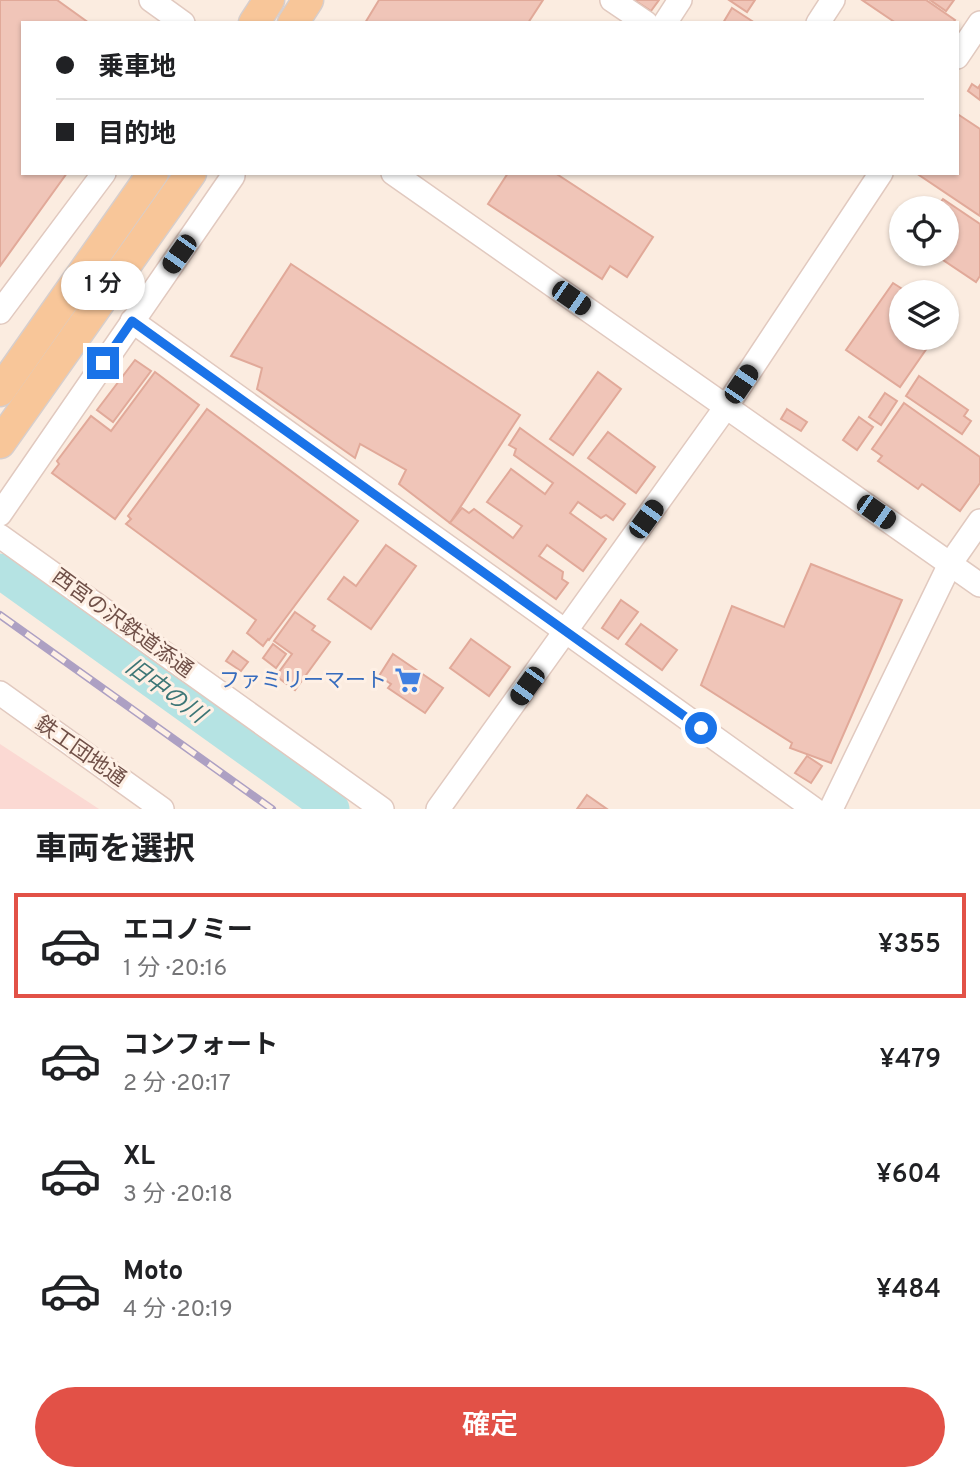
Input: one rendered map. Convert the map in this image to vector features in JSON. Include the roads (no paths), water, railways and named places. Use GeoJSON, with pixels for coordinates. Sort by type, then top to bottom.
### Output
{"type":"FeatureCollection","features":[{"type":"Feature","properties":{"kind":"main road"},"geometry":{"type":"LineString","coordinates":[[255,21],[269,0]]}},
{"type":"Feature","properties":{"kind":"main road"},"geometry":{"type":"LineString","coordinates":[[294,21],[308,0]]}},
{"type":"Feature","properties":{"kind":"main road"},"geometry":{"type":"LineString","coordinates":[[0,391],[152,175]]}},
{"type":"Feature","properties":{"kind":"main road"},"geometry":{"type":"LineString","coordinates":[[0,443],[190,175]]}},
{"type":"Feature","properties":{"kind":"street"},"geometry":{"type":"LineString","coordinates":[[151,0],[180,21]]}},
{"type":"Feature","properties":{"kind":"street"},"geometry":{"type":"LineString","coordinates":[[612,0],[643,21]]}},
{"type":"Feature","properties":{"kind":"street"},"geometry":{"type":"LineString","coordinates":[[666,21],[680,0]]}},
{"type":"Feature","properties":{"kind":"street"},"geometry":{"type":"LineString","coordinates":[[819,21],[833,0]]}},
{"type":"Feature","properties":{"kind":"street"},"geometry":{"type":"LineString","coordinates":[[959,54],[980,23]]}},
{"type":"Feature","properties":{"kind":"street"},"geometry":{"type":"LineString","coordinates":[[0,312],[103,175]]}},
{"type":"Feature","properties":{"kind":"street"},"geometry":{"type":"LineString","coordinates":[[0,514],[233,175]]}},
{"type":"Feature","properties":{"kind":"street"},"geometry":{"type":"LineString","coordinates":[[396,175],[980,585]]}},
{"type":"Feature","properties":{"kind":"street"},"geometry":{"type":"LineString","coordinates":[[438,809],[726,407],[876,175]]}},
{"type":"Feature","properties":{"kind":"street"},"geometry":{"type":"LineString","coordinates":[[132,321],[814,809]]}},
{"type":"Feature","properties":{"kind":"street"},"geometry":{"type":"LineString","coordinates":[[831,809],[950,564],[980,521]]}},
{"type":"Feature","properties":{"kind":"street","name":"西宮の沢鉄道添通"},"geometry":{"type":"LineString","coordinates":[[0,536],[382,809]]}},
{"type":"Feature","properties":{"kind":"street","name":"鉄工団地通"},"geometry":{"type":"LineString","coordinates":[[0,693],[162,809]]}},
{"type":"Feature","properties":{"kind":"waterway","name":"旧中の川"},"geometry":{"type":"LineString","coordinates":[[0,571],[332,809]]}},
{"type":"Feature","properties":{"kind":"railway"},"geometry":{"type":"LineString","coordinates":[[0,615],[272,809]]}},
{"type":"Feature","properties":{"kind":"place","name":"ファミリーマート"},"geometry":{"type":"Point","coordinates":[408,680]}}]}
